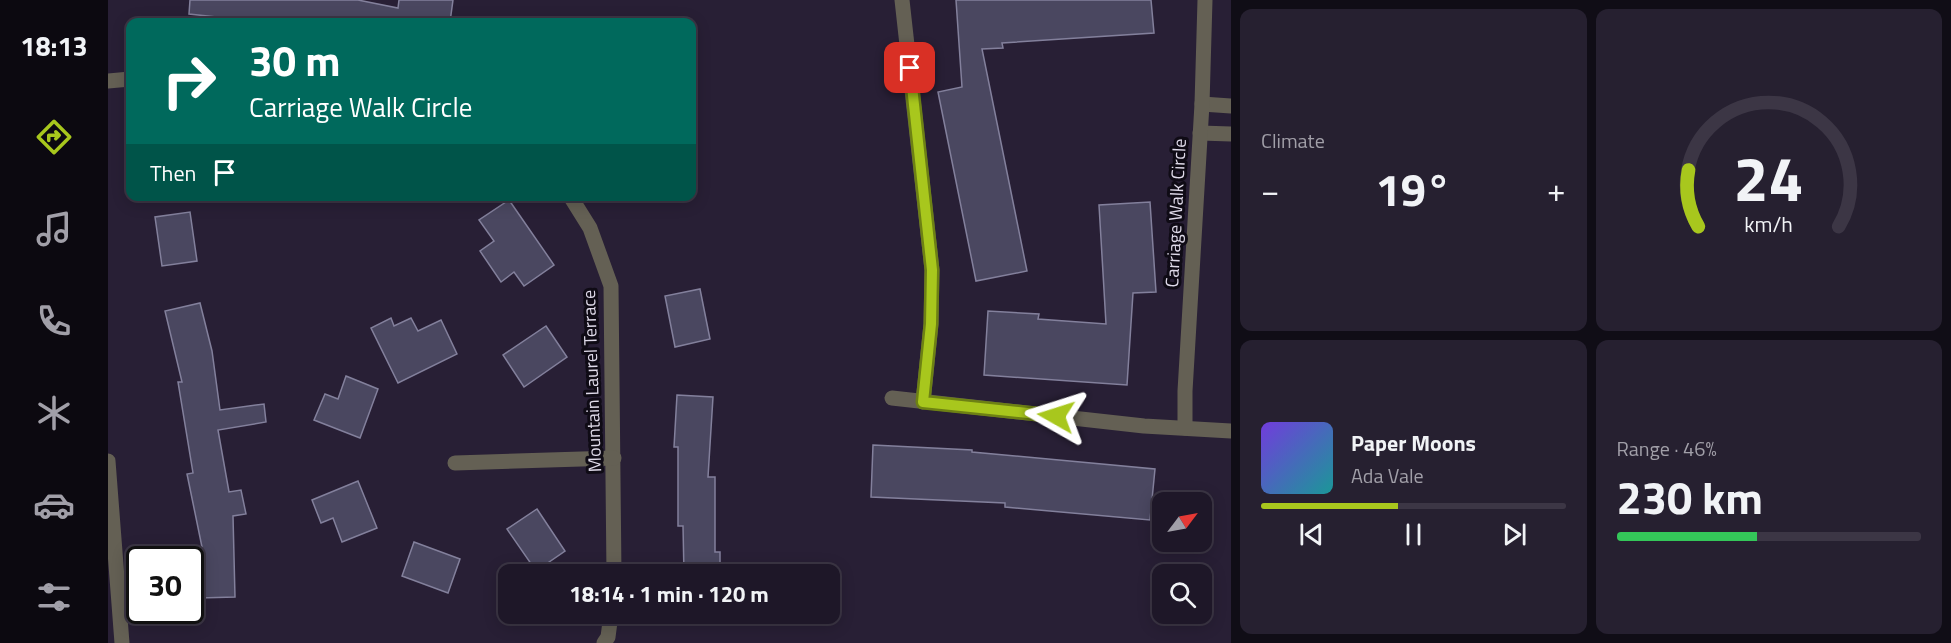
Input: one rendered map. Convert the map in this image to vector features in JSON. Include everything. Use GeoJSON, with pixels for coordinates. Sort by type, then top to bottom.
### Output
{"type":"FeatureCollection","features":[{"type":"Feature","properties":{"kind":"street"},"geometry":{"type":"LineString","coordinates":[[902,0],[932,270],[931,324],[923,402]]}},
{"type":"Feature","properties":{"kind":"street","name":"Carriage Walk Circle"},"geometry":{"type":"LineString","coordinates":[[1185,428],[1185,392],[1202,104],[1205,0]]}},
{"type":"Feature","properties":{"kind":"street"},"geometry":{"type":"LineString","coordinates":[[108,81],[126,79]]}},
{"type":"Feature","properties":{"kind":"street"},"geometry":{"type":"LineString","coordinates":[[1202,104],[1231,106]]}},
{"type":"Feature","properties":{"kind":"street"},"geometry":{"type":"LineString","coordinates":[[1200,133],[1231,134]]}},
{"type":"Feature","properties":{"kind":"street","name":"Mountain Laurel Terrace"},"geometry":{"type":"LineString","coordinates":[[573,201],[590,228],[611,286],[614,564]]}},
{"type":"Feature","properties":{"kind":"street"},"geometry":{"type":"LineString","coordinates":[[892,398],[1144,426],[1231,432]]}},
{"type":"Feature","properties":{"kind":"street"},"geometry":{"type":"LineString","coordinates":[[455,462],[614,458]]}},
{"type":"Feature","properties":{"kind":"street"},"geometry":{"type":"LineString","coordinates":[[108,460],[122,643]]}},
{"type":"Feature","properties":{"kind":"street"},"geometry":{"type":"LineString","coordinates":[[604,643],[608,637],[610,624]]}},
{"type":"Feature","properties":{"kind":"building"},"geometry":{"type":"Polygon","coordinates":[[[190,0],[358,0],[398,8],[399,0],[453,0],[451,18],[226,18],[189,14],[190,0]]]}},
{"type":"Feature","properties":{"kind":"building"},"geometry":{"type":"Polygon","coordinates":[[[956,0],[1151,0],[1154,33],[1002,43],[1003,48],[982,49],[1027,271],[976,281],[938,92],[962,87],[956,0]]]}},
{"type":"Feature","properties":{"kind":"building"},"geometry":{"type":"Polygon","coordinates":[[[510,201],[554,265],[524,286],[514,272],[501,282],[480,251],[494,241],[479,220],[510,201]]]}},
{"type":"Feature","properties":{"kind":"building"},"geometry":{"type":"Polygon","coordinates":[[[1150,202],[1156,292],[1133,293],[1127,385],[984,375],[988,311],[1039,314],[1038,319],[1106,324],[1099,205],[1150,202]]]}},
{"type":"Feature","properties":{"kind":"building"},"geometry":{"type":"Polygon","coordinates":[[[190,212],[197,261],[162,266],[155,217],[190,212]]]}},
{"type":"Feature","properties":{"kind":"building"},"geometry":{"type":"Polygon","coordinates":[[[700,289],[710,339],[675,347],[665,296],[700,289]]]}},
{"type":"Feature","properties":{"kind":"building"},"geometry":{"type":"Polygon","coordinates":[[[200,303],[212,351],[220,410],[264,404],[266,422],[218,430],[229,492],[241,490],[246,514],[233,516],[235,597],[204,598],[204,546],[202,546],[187,474],[193,473],[178,382],[182,382],[165,311],[200,303]]]}},
{"type":"Feature","properties":{"kind":"building"},"geometry":{"type":"Polygon","coordinates":[[[391,318],[394,326],[411,318],[418,331],[441,320],[457,354],[398,383],[371,328],[391,318]]]}},
{"type":"Feature","properties":{"kind":"building"},"geometry":{"type":"Polygon","coordinates":[[[546,326],[567,357],[524,387],[503,355],[546,326]]]}},
{"type":"Feature","properties":{"kind":"building"},"geometry":{"type":"Polygon","coordinates":[[[346,376],[378,389],[360,438],[314,420],[325,394],[338,399],[346,376]]]}},
{"type":"Feature","properties":{"kind":"building"},"geometry":{"type":"Polygon","coordinates":[[[677,395],[713,397],[708,477],[715,477],[715,552],[720,552],[720,564],[684,564],[683,526],[678,526],[678,447],[674,447],[677,395]]]}},
{"type":"Feature","properties":{"kind":"building"},"geometry":{"type":"Polygon","coordinates":[[[873,445],[972,450],[972,452],[1155,469],[1150,520],[1005,507],[1005,503],[871,497],[873,445]]]}},
{"type":"Feature","properties":{"kind":"building"},"geometry":{"type":"Polygon","coordinates":[[[358,481],[377,528],[342,542],[333,518],[321,523],[312,500],[358,481]]]}},
{"type":"Feature","properties":{"kind":"building"},"geometry":{"type":"Polygon","coordinates":[[[537,509],[565,551],[546,564],[531,564],[507,529],[537,509]]]}},
{"type":"Feature","properties":{"kind":"building"},"geometry":{"type":"Polygon","coordinates":[[[414,542],[460,559],[448,593],[402,576],[414,542]]]}},
{"type":"Feature","properties":{"kind":"route"},"geometry":{"type":"LineString","coordinates":[[910,68],[932,270],[931,324],[923,402],[1056,416]]}}]}
